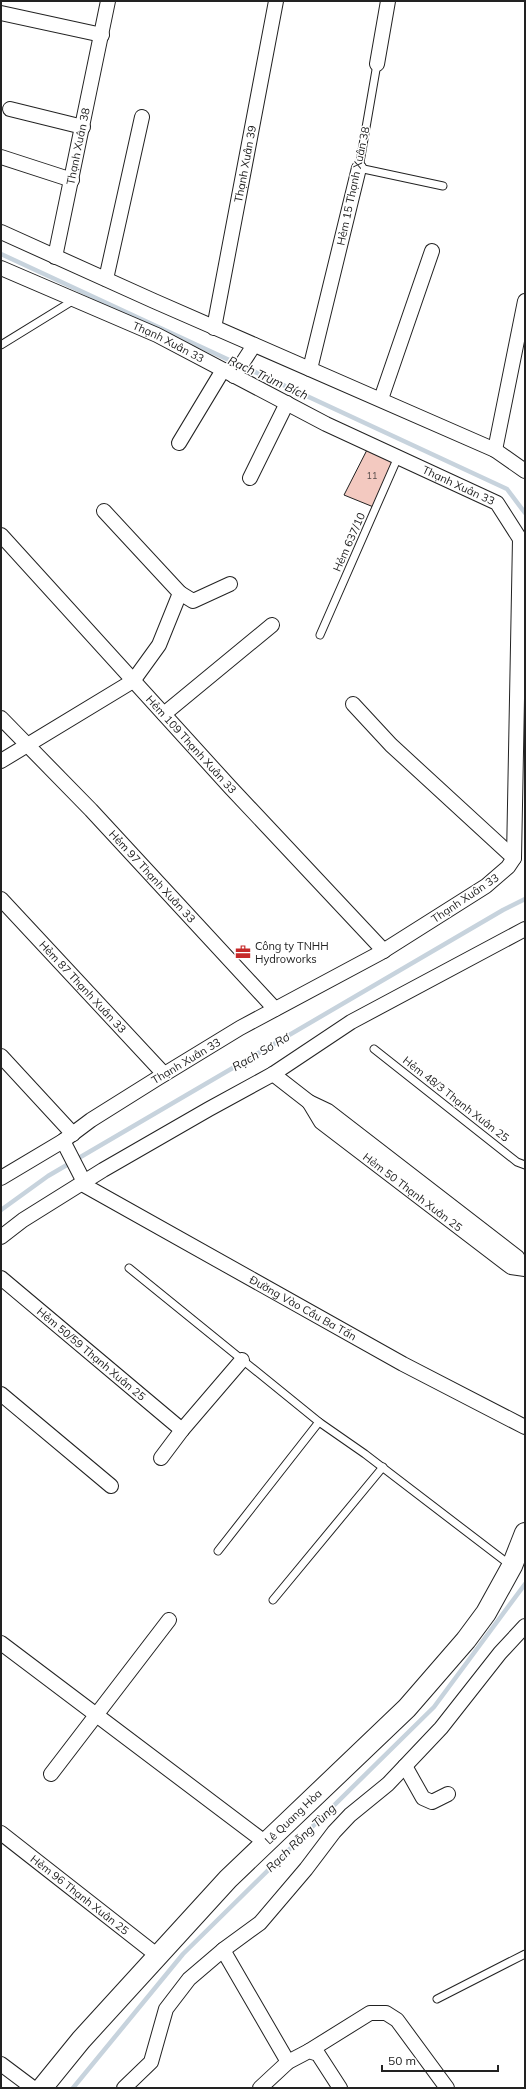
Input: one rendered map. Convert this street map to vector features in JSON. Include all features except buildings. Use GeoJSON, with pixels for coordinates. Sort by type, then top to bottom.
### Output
{"type":"FeatureCollection","features":[{"type":"Feature","properties":{"kind":"street","name":"Thạnh Xuân 38"},"geometry":{"type":"LineString","coordinates":[[55,257],[102,36],[108,1]]}},
{"type":"Feature","properties":{"kind":"street","name":"Thạnh Xuân 39"},"geometry":{"type":"LineString","coordinates":[[214,328],[276,1]]}},
{"type":"Feature","properties":{"kind":"street","name":"Hẻm 15 Thạnh Xuân 38"},"geometry":{"type":"LineString","coordinates":[[377,64],[388,1]]}},
{"type":"Feature","properties":{"kind":"street"},"geometry":{"type":"LineString","coordinates":[[1,13],[102,36]]}},
{"type":"Feature","properties":{"kind":"street"},"geometry":{"type":"LineString","coordinates":[[10,109],[83,127]]}},
{"type":"Feature","properties":{"kind":"street"},"geometry":{"type":"LineString","coordinates":[[106,279],[142,117]]}},
{"type":"Feature","properties":{"kind":"street"},"geometry":{"type":"LineString","coordinates":[[1,157],[72,180]]}},
{"type":"Feature","properties":{"kind":"street","name":"Hẻm 15 Thạnh Xuân 38"},"geometry":{"type":"LineString","coordinates":[[310,369],[359,168]]}},
{"type":"Feature","properties":{"kind":"street"},"geometry":{"type":"LineString","coordinates":[[1,232],[214,328],[381,399],[495,450],[525,471]]}},
{"type":"Feature","properties":{"kind":"street"},"geometry":{"type":"LineString","coordinates":[[381,399],[432,251]]}},
{"type":"Feature","properties":{"kind":"street","name":"Thạnh Xuân 33"},"geometry":{"type":"LineString","coordinates":[[1,268],[157,335],[287,403],[398,457],[498,503],[520,539],[522,579],[514,858],[508,867],[486,886],[384,951],[275,1009],[164,1074],[91,1120],[68,1138],[1,1178]]}},
{"type":"Feature","properties":{"kind":"street"},"geometry":{"type":"LineString","coordinates":[[495,450],[525,301]]}},
{"type":"Feature","properties":{"kind":"street"},"geometry":{"type":"LineString","coordinates":[[179,443],[229,373],[254,345]]}},
{"type":"Feature","properties":{"kind":"street"},"geometry":{"type":"LineString","coordinates":[[250,478],[287,403]]}},
{"type":"Feature","properties":{"kind":"street"},"geometry":{"type":"LineString","coordinates":[[104,511],[180,593],[193,601],[230,584]]}},
{"type":"Feature","properties":{"kind":"street","name":"Hẻm 109 Thạnh Xuân 33"},"geometry":{"type":"LineString","coordinates":[[1,535],[133,681],[384,951]]}},
{"type":"Feature","properties":{"kind":"street"},"geometry":{"type":"LineString","coordinates":[[1,761],[133,681],[159,646],[180,593]]}},
{"type":"Feature","properties":{"kind":"street"},"geometry":{"type":"LineString","coordinates":[[164,714],[272,625]]}},
{"type":"Feature","properties":{"kind":"street"},"geometry":{"type":"LineString","coordinates":[[353,704],[391,745],[514,858]]}},
{"type":"Feature","properties":{"kind":"street","name":"Hẻm 97 Thạnh Xuân 33"},"geometry":{"type":"LineString","coordinates":[[1,718],[28,744],[275,1009]]}},
{"type":"Feature","properties":{"kind":"street","name":"Hẻm 87 Thạnh Xuân 33"},"geometry":{"type":"LineString","coordinates":[[1,900],[164,1074]]}},
{"type":"Feature","properties":{"kind":"street"},"geometry":{"type":"LineString","coordinates":[[1,1238],[28,1217],[208,1109],[273,1074],[351,1022],[525,929]]}},
{"type":"Feature","properties":{"kind":"street"},"geometry":{"type":"LineString","coordinates":[[1,1056],[68,1138],[82,1178],[82,1184]]}},
{"type":"Feature","properties":{"kind":"street","name":"Hẻm 50 Thạnh Xuân 25"},"geometry":{"type":"LineString","coordinates":[[273,1074],[309,1102],[328,1111],[511,1252],[517,1257],[525,1269]]}},
{"type":"Feature","properties":{"kind":"street","name":"Đường Vào Cầu Ba Tấn"},"geometry":{"type":"LineString","coordinates":[[82,1184],[403,1364],[525,1427]]}},
{"type":"Feature","properties":{"kind":"street","name":"Hẻm 50/59 Thạnh Xuân 25"},"geometry":{"type":"LineString","coordinates":[[1,1278],[182,1430]]}},
{"type":"Feature","properties":{"kind":"street"},"geometry":{"type":"LineString","coordinates":[[161,1458],[182,1430],[242,1360]]}},
{"type":"Feature","properties":{"kind":"street"},"geometry":{"type":"LineString","coordinates":[[1,1394],[111,1486]]}},
{"type":"Feature","properties":{"kind":"street","name":"Lê Quang Hòa"},"geometry":{"type":"LineString","coordinates":[[42,2088],[82,2040],[228,1879],[407,1708],[466,1640],[486,1613],[512,1566],[525,1533]]}},
{"type":"Feature","properties":{"kind":"street"},"geometry":{"type":"LineString","coordinates":[[51,1774],[169,1620]]}},
{"type":"Feature","properties":{"kind":"street"},"geometry":{"type":"LineString","coordinates":[[124,2088],[151,2062],[166,2009],[189,1979],[223,1950],[260,1923],[350,1815],[388,1784],[408,1771],[500,1653],[525,1626]]}},
{"type":"Feature","properties":{"kind":"street"},"geometry":{"type":"LineString","coordinates":[[3,1647],[97,1715],[266,1843]]}},
{"type":"Feature","properties":{"kind":"street"},"geometry":{"type":"LineString","coordinates":[[408,1771],[424,1798],[432,1802],[448,1794]]}},
{"type":"Feature","properties":{"kind":"street","name":"Hẻm 96 Thạnh Xuân 25"},"geometry":{"type":"LineString","coordinates":[[1,1833],[158,1956]]}},
{"type":"Feature","properties":{"kind":"street"},"geometry":{"type":"LineString","coordinates":[[223,1950],[288,2062]]}},
{"type":"Feature","properties":{"kind":"street"},"geometry":{"type":"LineString","coordinates":[[260,2088],[288,2062],[309,2051],[370,2013],[386,2013],[397,2020],[447,2088]]}},
{"type":"Feature","properties":{"kind":"street"},"geometry":{"type":"LineString","coordinates":[[309,2051],[318,2054],[340,2088]]}},
{"type":"Feature","properties":{"kind":"street"},"geometry":{"type":"LineString","coordinates":[[1,2064],[33,2088]]}},
{"type":"Feature","properties":{"kind":"lane","name":"Hẻm 15 Thạnh Xuân 38"},"geometry":{"type":"LineString","coordinates":[[359,168],[377,64]]}},
{"type":"Feature","properties":{"kind":"lane"},"geometry":{"type":"LineString","coordinates":[[359,168],[443,186]]}},
{"type":"Feature","properties":{"kind":"lane"},"geometry":{"type":"LineString","coordinates":[[1,345],[74,300]]}},
{"type":"Feature","properties":{"kind":"lane","name":"Hẻm 637/10"},"geometry":{"type":"LineString","coordinates":[[320,635],[398,457]]}},
{"type":"Feature","properties":{"kind":"lane","name":"Hẻm 48/3 Thạnh Xuân 25"},"geometry":{"type":"LineString","coordinates":[[374,1049],[517,1162],[525,1166]]}},
{"type":"Feature","properties":{"kind":"lane"},"geometry":{"type":"LineString","coordinates":[[129,1268],[319,1422],[383,1467],[512,1566]]}},
{"type":"Feature","properties":{"kind":"lane"},"geometry":{"type":"LineString","coordinates":[[218,1551],[319,1422]]}},
{"type":"Feature","properties":{"kind":"lane"},"geometry":{"type":"LineString","coordinates":[[274,1600],[383,1467]]}},
{"type":"Feature","properties":{"kind":"lane"},"geometry":{"type":"LineString","coordinates":[[437,1999],[525,1954]]}},
{"type":"Feature","properties":{"kind":"waterway","name":"Rạch Trùm Bích"},"geometry":{"type":"LineString","coordinates":[[1,254],[507,489],[525,513]]}},
{"type":"Feature","properties":{"kind":"waterway","name":"Rạch Sơ Rơ"},"geometry":{"type":"LineString","coordinates":[[1,1210],[48,1176],[503,910],[525,899]]}},
{"type":"Feature","properties":{"kind":"waterway","name":"Rạch Rỗng Tùng"},"geometry":{"type":"LineString","coordinates":[[73,2088],[183,1954],[434,1707],[525,1584]]}},
{"type":"Feature","properties":{"kind":"place","name":"Công ty TNHH Hydroworks"},"geometry":{"type":"Point","coordinates":[243,952]}}]}
